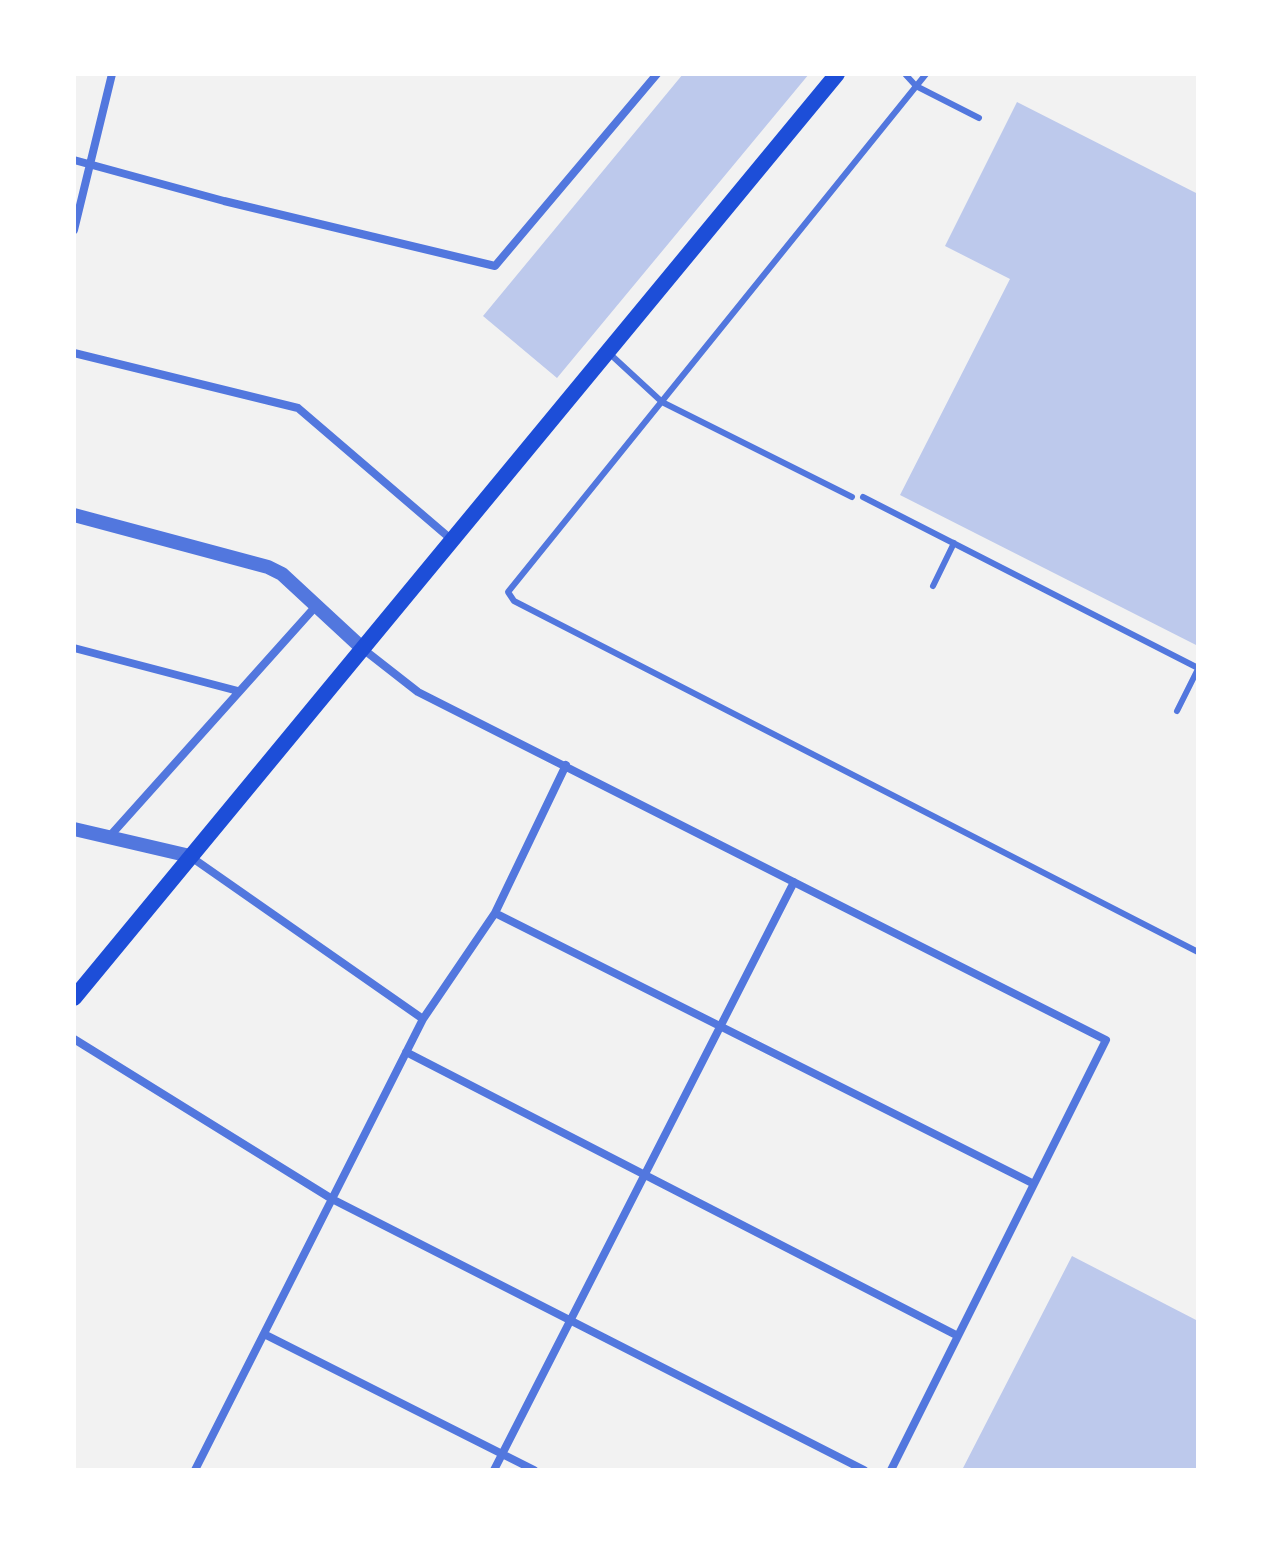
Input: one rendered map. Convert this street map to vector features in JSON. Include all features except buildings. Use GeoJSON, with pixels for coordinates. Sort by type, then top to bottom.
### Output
{"type":"FeatureCollection","features":[{"type":"Feature","properties":{"kind":"main road"},"geometry":{"type":"LineString","coordinates":[[74,998],[837,74]]}},
{"type":"Feature","properties":{"kind":"street"},"geometry":{"type":"LineString","coordinates":[[74,230],[112,74]]}},
{"type":"Feature","properties":{"kind":"street"},"geometry":{"type":"LineString","coordinates":[[74,160],[224,201],[495,266],[657,74]]}},
{"type":"Feature","properties":{"kind":"street"},"geometry":{"type":"LineString","coordinates":[[74,353],[298,408],[452,540]]}},
{"type":"Feature","properties":{"kind":"street"},"geometry":{"type":"LineString","coordinates":[[74,515],[268,567],[282,574],[363,649],[418,692],[1106,1040],[891,1470]]}},
{"type":"Feature","properties":{"kind":"street"},"geometry":{"type":"LineString","coordinates":[[109,837],[316,606]]}},
{"type":"Feature","properties":{"kind":"street"},"geometry":{"type":"LineString","coordinates":[[74,648],[238,691]]}},
{"type":"Feature","properties":{"kind":"street"},"geometry":{"type":"LineString","coordinates":[[199,1469],[423,1019],[495,913],[566,765]]}},
{"type":"Feature","properties":{"kind":"street"},"geometry":{"type":"LineString","coordinates":[[74,829],[190,856],[423,1019]]}},
{"type":"Feature","properties":{"kind":"street"},"geometry":{"type":"LineString","coordinates":[[494,1470],[794,882]]}},
{"type":"Feature","properties":{"kind":"street"},"geometry":{"type":"LineString","coordinates":[[495,913],[1034,1184]]}},
{"type":"Feature","properties":{"kind":"street"},"geometry":{"type":"LineString","coordinates":[[74,1039],[332,1199],[864,1470]]}},
{"type":"Feature","properties":{"kind":"street"},"geometry":{"type":"LineString","coordinates":[[406,1052],[958,1336]]}},
{"type":"Feature","properties":{"kind":"street"},"geometry":{"type":"LineString","coordinates":[[264,1334],[534,1470]]}},
{"type":"Feature","properties":{"kind":"lane"},"geometry":{"type":"LineString","coordinates":[[905,74],[916,86],[979,118]]}},
{"type":"Feature","properties":{"kind":"lane"},"geometry":{"type":"LineString","coordinates":[[926,74],[508,592],[514,601],[1198,952]]}},
{"type":"Feature","properties":{"kind":"lane"},"geometry":{"type":"LineString","coordinates":[[608,352],[662,402],[852,497]]}},
{"type":"Feature","properties":{"kind":"lane"},"geometry":{"type":"LineString","coordinates":[[863,497],[1198,668],[1177,711]]}},
{"type":"Feature","properties":{"kind":"lane"},"geometry":{"type":"LineString","coordinates":[[933,586],[954,543]]}}]}
